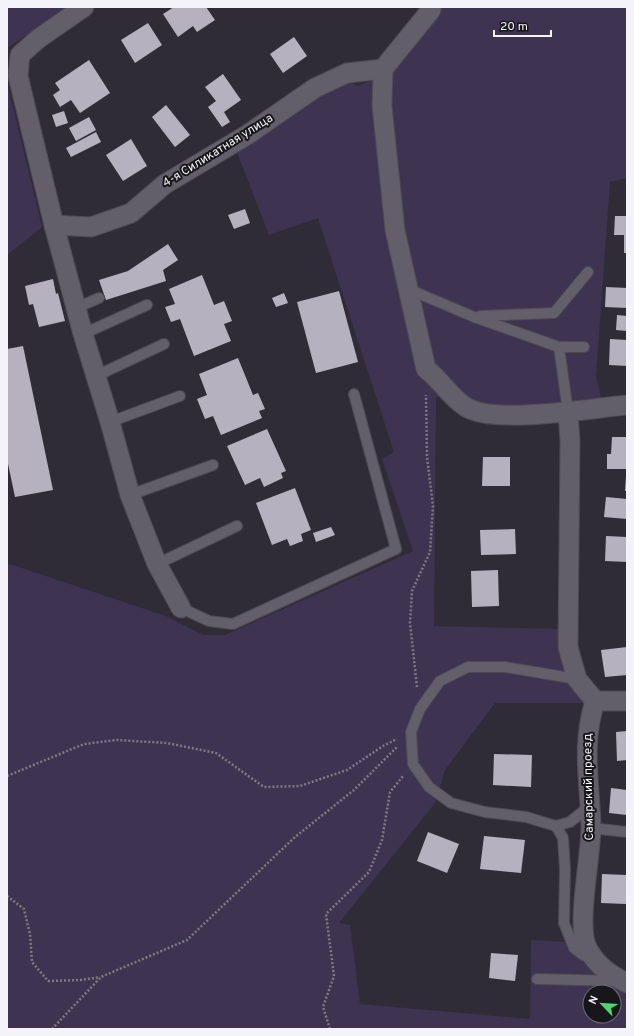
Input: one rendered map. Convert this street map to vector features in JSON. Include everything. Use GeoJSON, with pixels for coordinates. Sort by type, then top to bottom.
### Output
{"type":"FeatureCollection","features":[{"type":"Feature","properties":{"kind":"street"},"geometry":{"type":"LineString","coordinates":[[84,7],[38,39],[20,55],[18,76],[20,89],[83,334],[110,422],[130,495],[158,564],[181,608]]}},
{"type":"Feature","properties":{"kind":"street"},"geometry":{"type":"LineString","coordinates":[[430,7],[431,10],[383,69],[382,106],[395,230],[426,369],[437,377],[450,393],[467,408],[496,415],[568,412],[627,405]]}},
{"type":"Feature","properties":{"kind":"street","name":"4-я Силикатная улица"},"geometry":{"type":"LineString","coordinates":[[54,225],[91,228],[131,213],[164,184],[247,135],[315,88],[348,74],[383,69]]}},
{"type":"Feature","properties":{"kind":"street"},"geometry":{"type":"LineString","coordinates":[[568,412],[570,441],[568,647],[577,679],[595,701],[627,700]]}},
{"type":"Feature","properties":{"kind":"street","name":"Самарский проезд"},"geometry":{"type":"LineString","coordinates":[[595,701],[589,720],[586,749],[591,828],[583,923],[585,944],[594,960],[624,982]]}},
{"type":"Feature","properties":{"kind":"lane"},"geometry":{"type":"LineString","coordinates":[[474,317],[554,313],[588,272]]}},
{"type":"Feature","properties":{"kind":"lane"},"geometry":{"type":"LineString","coordinates":[[408,289],[474,317],[559,347],[584,347]]}},
{"type":"Feature","properties":{"kind":"lane"},"geometry":{"type":"LineString","coordinates":[[76,308],[99,298]]}},
{"type":"Feature","properties":{"kind":"lane"},"geometry":{"type":"LineString","coordinates":[[83,334],[147,305]]}},
{"type":"Feature","properties":{"kind":"lane"},"geometry":{"type":"LineString","coordinates":[[96,376],[164,344]]}},
{"type":"Feature","properties":{"kind":"lane"},"geometry":{"type":"LineString","coordinates":[[559,347],[568,412]]}},
{"type":"Feature","properties":{"kind":"lane"},"geometry":{"type":"LineString","coordinates":[[181,608],[209,621],[234,624],[396,549],[354,394]]}},
{"type":"Feature","properties":{"kind":"lane"},"geometry":{"type":"LineString","coordinates":[[110,422],[180,396]]}},
{"type":"Feature","properties":{"kind":"lane"},"geometry":{"type":"LineString","coordinates":[[130,495],[213,465]]}},
{"type":"Feature","properties":{"kind":"lane"},"geometry":{"type":"LineString","coordinates":[[158,564],[238,526]]}},
{"type":"Feature","properties":{"kind":"lane"},"geometry":{"type":"LineString","coordinates":[[577,679],[505,667],[468,667],[440,680],[420,710],[411,732],[413,764],[429,787],[452,803],[484,812],[526,817],[556,826],[570,822],[590,806]]}},
{"type":"Feature","properties":{"kind":"lane"},"geometry":{"type":"LineString","coordinates":[[556,826],[563,838],[565,868],[564,923],[574,948],[584,955],[590,954]]}},
{"type":"Feature","properties":{"kind":"lane"},"geometry":{"type":"LineString","coordinates":[[591,828],[627,832]]}},
{"type":"Feature","properties":{"kind":"lane"},"geometry":{"type":"LineString","coordinates":[[537,979],[624,982]]}},
{"type":"Feature","properties":{"kind":"path"},"geometry":{"type":"LineString","coordinates":[[420,710],[410,623],[412,591],[430,552],[434,506],[427,457],[426,369]]}},
{"type":"Feature","properties":{"kind":"path"},"geometry":{"type":"LineString","coordinates":[[7,776],[84,744],[117,740],[167,743],[216,753],[264,787],[300,786],[347,770],[383,746],[411,732]]}},
{"type":"Feature","properties":{"kind":"path"},"geometry":{"type":"LineString","coordinates":[[7,896],[24,909],[30,934],[32,962],[48,981],[81,980],[101,977],[187,940],[295,837],[354,790],[411,732]]}},
{"type":"Feature","properties":{"kind":"path"},"geometry":{"type":"LineString","coordinates":[[330,1029],[323,1007],[334,976],[326,914],[369,872],[382,840],[390,792],[413,764]]}},
{"type":"Feature","properties":{"kind":"path"},"geometry":{"type":"LineString","coordinates":[[52,1029],[101,977]]}},
{"type":"Feature","properties":{"kind":"shaded area"},"geometry":{"type":"Polygon","coordinates":[[[7,7],[70,7],[7,48],[7,7]]]}},
{"type":"Feature","properties":{"kind":"shaded area"},"geometry":{"type":"Polygon","coordinates":[[[437,7],[627,7],[627,178],[610,182],[596,376],[601,398],[550,409],[464,413],[436,396],[434,626],[559,629],[562,653],[582,703],[495,703],[445,770],[435,803],[339,923],[350,925],[360,1004],[530,1019],[531,940],[582,943],[627,989],[627,1029],[7,1029],[7,563],[166,616],[203,635],[225,635],[413,551],[382,459],[394,452],[318,218],[269,235],[236,150],[317,93],[347,80],[358,86],[393,71],[437,7]]]}},
{"type":"Feature","properties":{"kind":"shaded area"},"geometry":{"type":"Polygon","coordinates":[[[7,83],[42,227],[7,255],[7,83]]]}},
{"type":"Feature","properties":{"kind":"building"},"geometry":{"type":"Polygon","coordinates":[[[174,7],[206,7],[215,20],[197,32],[193,26],[178,37],[163,14],[174,7]]]}},
{"type":"Feature","properties":{"kind":"building"},"geometry":{"type":"Polygon","coordinates":[[[148,23],[162,45],[135,63],[121,40],[148,23]]]}},
{"type":"Feature","properties":{"kind":"building"},"geometry":{"type":"Polygon","coordinates":[[[294,37],[307,56],[283,73],[270,54],[294,37]]]}},
{"type":"Feature","properties":{"kind":"building"},"geometry":{"type":"Polygon","coordinates":[[[89,60],[110,93],[80,113],[71,100],[60,107],[53,95],[60,90],[55,83],[89,60]]]}},
{"type":"Feature","properties":{"kind":"building"},"geometry":{"type":"Polygon","coordinates":[[[223,74],[241,100],[224,112],[230,122],[222,127],[208,107],[216,101],[205,87],[223,74]]]}},
{"type":"Feature","properties":{"kind":"building"},"geometry":{"type":"Polygon","coordinates":[[[166,105],[190,135],[175,147],[152,117],[166,105]]]}},
{"type":"Feature","properties":{"kind":"building"},"geometry":{"type":"Polygon","coordinates":[[[64,111],[68,123],[56,127],[52,115],[64,111]]]}},
{"type":"Feature","properties":{"kind":"building"},"geometry":{"type":"Polygon","coordinates":[[[89,117],[96,130],[76,141],[69,128],[89,117]]]}},
{"type":"Feature","properties":{"kind":"building"},"geometry":{"type":"Polygon","coordinates":[[[96,132],[101,142],[71,157],[66,148],[96,132]]]}},
{"type":"Feature","properties":{"kind":"building"},"geometry":{"type":"Polygon","coordinates":[[[131,139],[147,166],[123,181],[106,155],[131,139]]]}},
{"type":"Feature","properties":{"kind":"building"},"geometry":{"type":"Polygon","coordinates":[[[245,209],[250,223],[234,229],[228,215],[245,209]]]}},
{"type":"Feature","properties":{"kind":"building"},"geometry":{"type":"Polygon","coordinates":[[[615,216],[626,216],[627,253],[624,253],[624,235],[614,235],[615,216]]]}},
{"type":"Feature","properties":{"kind":"building"},"geometry":{"type":"Polygon","coordinates":[[[168,244],[178,260],[163,270],[166,281],[106,300],[99,280],[128,271],[168,244]]]}},
{"type":"Feature","properties":{"kind":"building"},"geometry":{"type":"Polygon","coordinates":[[[202,275],[214,305],[224,301],[232,321],[224,324],[231,341],[194,356],[180,319],[171,322],[165,307],[175,304],[169,289],[202,275]]]}},
{"type":"Feature","properties":{"kind":"building"},"geometry":{"type":"Polygon","coordinates":[[[53,279],[56,294],[58,293],[65,321],[39,327],[33,304],[29,305],[25,286],[53,279]]]}},
{"type":"Feature","properties":{"kind":"building"},"geometry":{"type":"Polygon","coordinates":[[[606,287],[627,288],[627,308],[605,307],[606,287]]]}},
{"type":"Feature","properties":{"kind":"building"},"geometry":{"type":"Polygon","coordinates":[[[339,291],[358,362],[316,373],[297,302],[339,291]]]}},
{"type":"Feature","properties":{"kind":"building"},"geometry":{"type":"Polygon","coordinates":[[[284,293],[288,303],[276,307],[272,298],[284,293]]]}},
{"type":"Feature","properties":{"kind":"building"},"geometry":{"type":"Polygon","coordinates":[[[617,315],[627,316],[627,331],[616,330],[617,315]]]}},
{"type":"Feature","properties":{"kind":"building"},"geometry":{"type":"Polygon","coordinates":[[[610,339],[627,340],[627,366],[609,365],[610,339]]]}},
{"type":"Feature","properties":{"kind":"building"},"geometry":{"type":"Polygon","coordinates":[[[23,346],[53,490],[15,497],[7,459],[7,349],[23,346]]]}},
{"type":"Feature","properties":{"kind":"building"},"geometry":{"type":"Polygon","coordinates":[[[238,358],[253,395],[258,393],[265,409],[259,411],[262,418],[221,435],[213,416],[205,419],[197,399],[207,395],[199,374],[238,358]]]}},
{"type":"Feature","properties":{"kind":"building"},"geometry":{"type":"Polygon","coordinates":[[[267,429],[286,471],[281,473],[283,478],[264,487],[260,478],[245,485],[227,446],[267,429]]]}},
{"type":"Feature","properties":{"kind":"building"},"geometry":{"type":"Polygon","coordinates":[[[612,437],[627,437],[627,469],[607,469],[607,454],[611,454],[612,437]]]}},
{"type":"Feature","properties":{"kind":"building"},"geometry":{"type":"Polygon","coordinates":[[[483,457],[510,457],[510,486],[482,486],[483,457]]]}},
{"type":"Feature","properties":{"kind":"building"},"geometry":{"type":"Polygon","coordinates":[[[626,476],[627,491],[625,491],[626,476]]]}},
{"type":"Feature","properties":{"kind":"building"},"geometry":{"type":"Polygon","coordinates":[[[295,488],[311,530],[301,534],[303,541],[290,546],[287,539],[272,545],[256,503],[295,488]]]}},
{"type":"Feature","properties":{"kind":"building"},"geometry":{"type":"Polygon","coordinates":[[[606,497],[627,499],[627,519],[604,517],[606,497]]]}},
{"type":"Feature","properties":{"kind":"building"},"geometry":{"type":"Polygon","coordinates":[[[331,527],[335,535],[316,542],[313,533],[331,527]]]}},
{"type":"Feature","properties":{"kind":"building"},"geometry":{"type":"Polygon","coordinates":[[[515,529],[516,554],[481,555],[480,530],[515,529]]]}},
{"type":"Feature","properties":{"kind":"building"},"geometry":{"type":"Polygon","coordinates":[[[606,536],[627,537],[627,562],[605,561],[606,536]]]}},
{"type":"Feature","properties":{"kind":"building"},"geometry":{"type":"Polygon","coordinates":[[[498,570],[499,606],[472,607],[471,571],[498,570]]]}},
{"type":"Feature","properties":{"kind":"building"},"geometry":{"type":"Polygon","coordinates":[[[627,647],[627,675],[605,677],[601,650],[627,647]]]}},
{"type":"Feature","properties":{"kind":"building"},"geometry":{"type":"Polygon","coordinates":[[[627,731],[627,760],[617,761],[616,732],[627,731]]]}},
{"type":"Feature","properties":{"kind":"building"},"geometry":{"type":"Polygon","coordinates":[[[494,754],[532,755],[531,787],[493,785],[494,754]]]}},
{"type":"Feature","properties":{"kind":"building"},"geometry":{"type":"Polygon","coordinates":[[[611,788],[627,790],[627,815],[609,813],[611,788]]]}},
{"type":"Feature","properties":{"kind":"building"},"geometry":{"type":"Polygon","coordinates":[[[428,832],[459,844],[447,873],[417,861],[428,832]]]}},
{"type":"Feature","properties":{"kind":"building"},"geometry":{"type":"Polygon","coordinates":[[[484,836],[525,840],[521,873],[480,869],[484,836]]]}},
{"type":"Feature","properties":{"kind":"building"},"geometry":{"type":"Polygon","coordinates":[[[602,874],[627,875],[626,904],[601,903],[602,874]]]}},
{"type":"Feature","properties":{"kind":"building"},"geometry":{"type":"Polygon","coordinates":[[[491,953],[518,955],[515,981],[489,978],[491,953]]]}}]}
